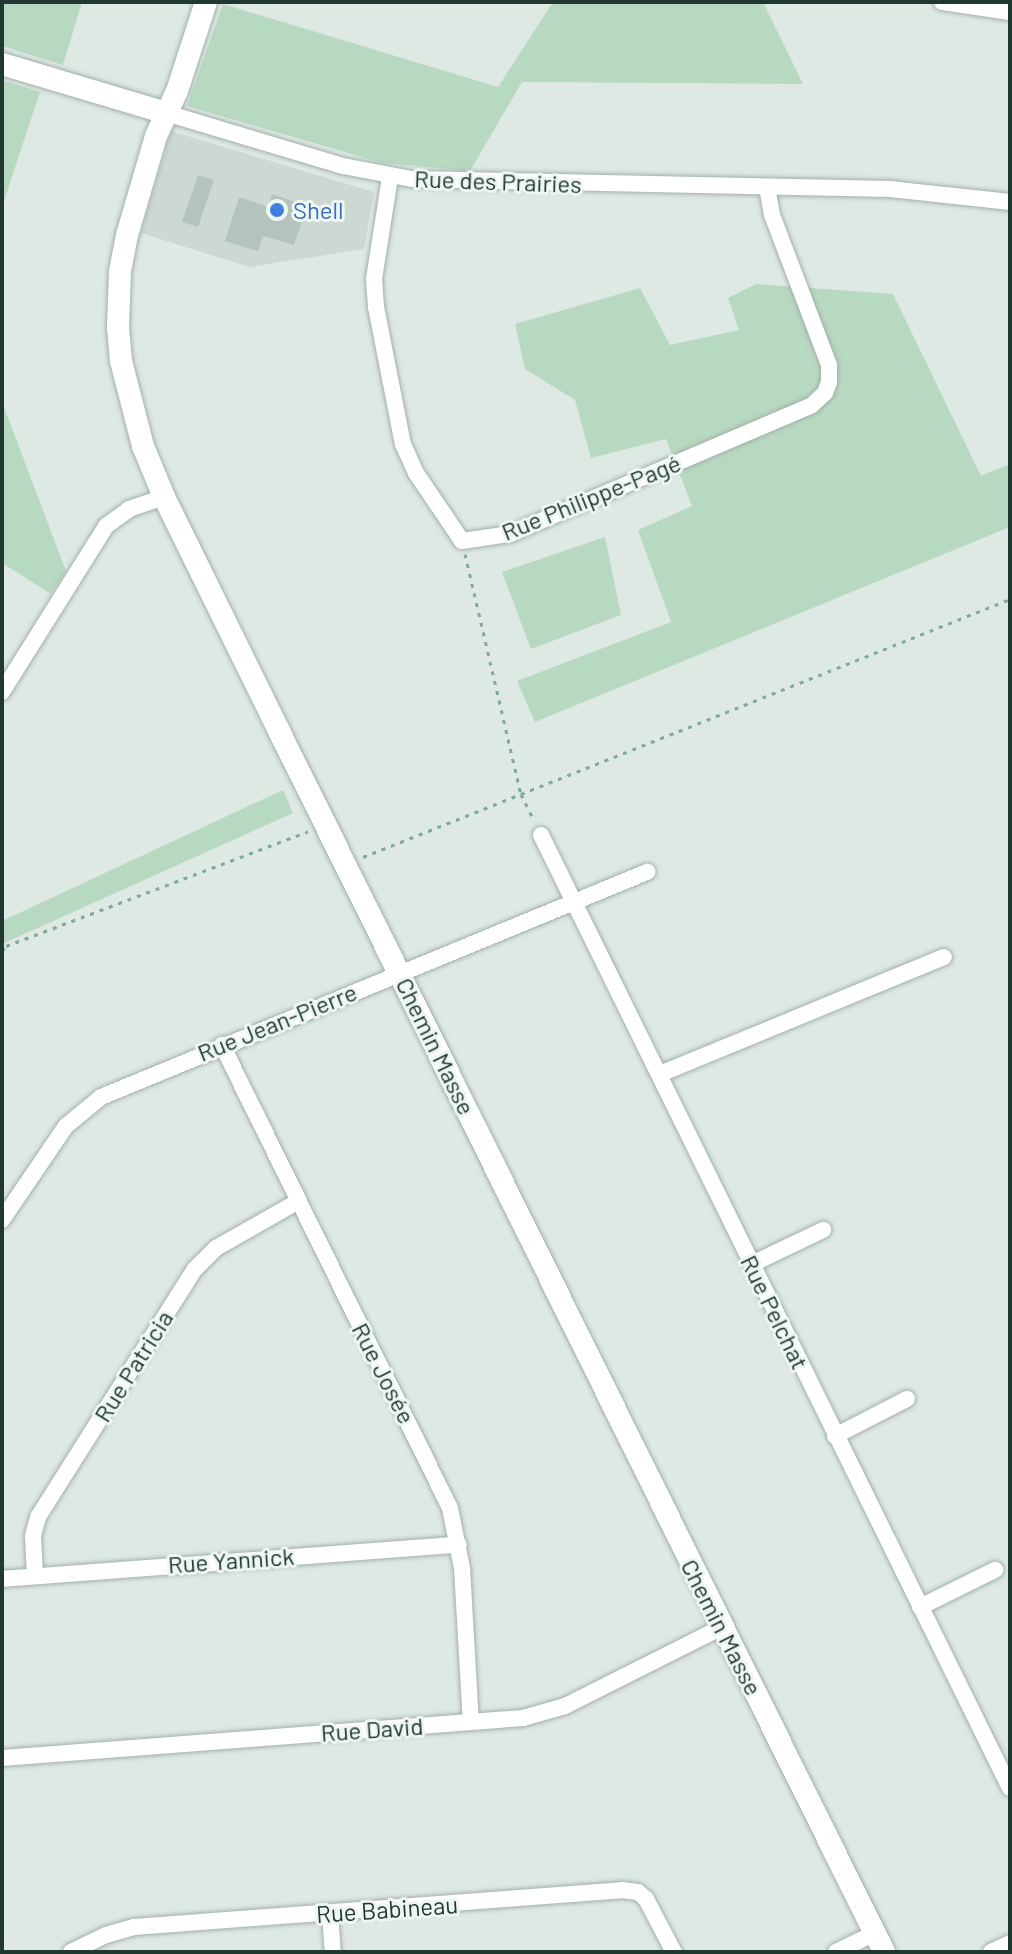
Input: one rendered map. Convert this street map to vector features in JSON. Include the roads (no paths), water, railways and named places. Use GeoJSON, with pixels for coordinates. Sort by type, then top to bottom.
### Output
{"type":"FeatureCollection","features":[{"type":"Feature","properties":{"kind":"street","name":"Chemin Masse"},"geometry":{"type":"LineString","coordinates":[[206,2],[127,235],[120,272],[118,327],[128,398],[164,497],[879,1943]]}},
{"type":"Feature","properties":{"kind":"street"},"geometry":{"type":"LineString","coordinates":[[942,2],[1010,12]]}},
{"type":"Feature","properties":{"kind":"street","name":"Rue des Prairies"},"geometry":{"type":"LineString","coordinates":[[2,64],[343,166],[390,177],[890,189],[1010,202]]}},
{"type":"Feature","properties":{"kind":"street","name":"Rue Philippe-Pagé"},"geometry":{"type":"LineString","coordinates":[[390,177],[374,279],[376,307],[403,444],[416,473],[462,541],[510,534],[812,405],[825,393],[829,382],[829,365],[772,215],[767,187]]}},
{"type":"Feature","properties":{"kind":"street"},"geometry":{"type":"LineString","coordinates":[[5,680],[106,526],[129,509],[164,497]]}},
{"type":"Feature","properties":{"kind":"street","name":"Rue Pelchat"},"geometry":{"type":"LineString","coordinates":[[541,835],[1010,1788]]}},
{"type":"Feature","properties":{"kind":"street","name":"Rue Jean-Pierre"},"geometry":{"type":"LineString","coordinates":[[2,1220],[59,1135],[86,1106],[147,1075],[647,872]]}},
{"type":"Feature","properties":{"kind":"street"},"geometry":{"type":"LineString","coordinates":[[660,1074],[944,957]]}},
{"type":"Feature","properties":{"kind":"street","name":"Rue Josée"},"geometry":{"type":"LineString","coordinates":[[222,1045],[446,1498],[459,1545],[471,1722]]}},
{"type":"Feature","properties":{"kind":"street","name":"Rue Patricia"},"geometry":{"type":"LineString","coordinates":[[35,1576],[33,1536],[38,1517],[195,1269],[216,1248],[297,1202]]}},
{"type":"Feature","properties":{"kind":"street"},"geometry":{"type":"LineString","coordinates":[[752,1264],[823,1230]]}},
{"type":"Feature","properties":{"kind":"street"},"geometry":{"type":"LineString","coordinates":[[835,1436],[907,1399]]}},
{"type":"Feature","properties":{"kind":"street","name":"Rue Yannick"},"geometry":{"type":"LineString","coordinates":[[2,1579],[459,1545]]}},
{"type":"Feature","properties":{"kind":"street"},"geometry":{"type":"LineString","coordinates":[[920,1607],[995,1570]]}},
{"type":"Feature","properties":{"kind":"street","name":"Rue David"},"geometry":{"type":"LineString","coordinates":[[2,1758],[523,1718],[556,1709],[722,1627]]}},
{"type":"Feature","properties":{"kind":"street","name":"Rue Babineau"},"geometry":{"type":"LineString","coordinates":[[71,1952],[106,1935],[134,1927],[633,1890],[646,1899],[674,1952]]}},
{"type":"Feature","properties":{"kind":"street"},"geometry":{"type":"LineString","coordinates":[[330,1913],[333,1952]]}},
{"type":"Feature","properties":{"kind":"street"},"geometry":{"type":"LineString","coordinates":[[836,1952],[879,1943]]}},
{"type":"Feature","properties":{"kind":"street"},"geometry":{"type":"LineString","coordinates":[[991,1952],[1010,1943]]}},
{"type":"Feature","properties":{"kind":"place","name":"Shell"},"geometry":{"type":"Point","coordinates":[277,210]}}]}
